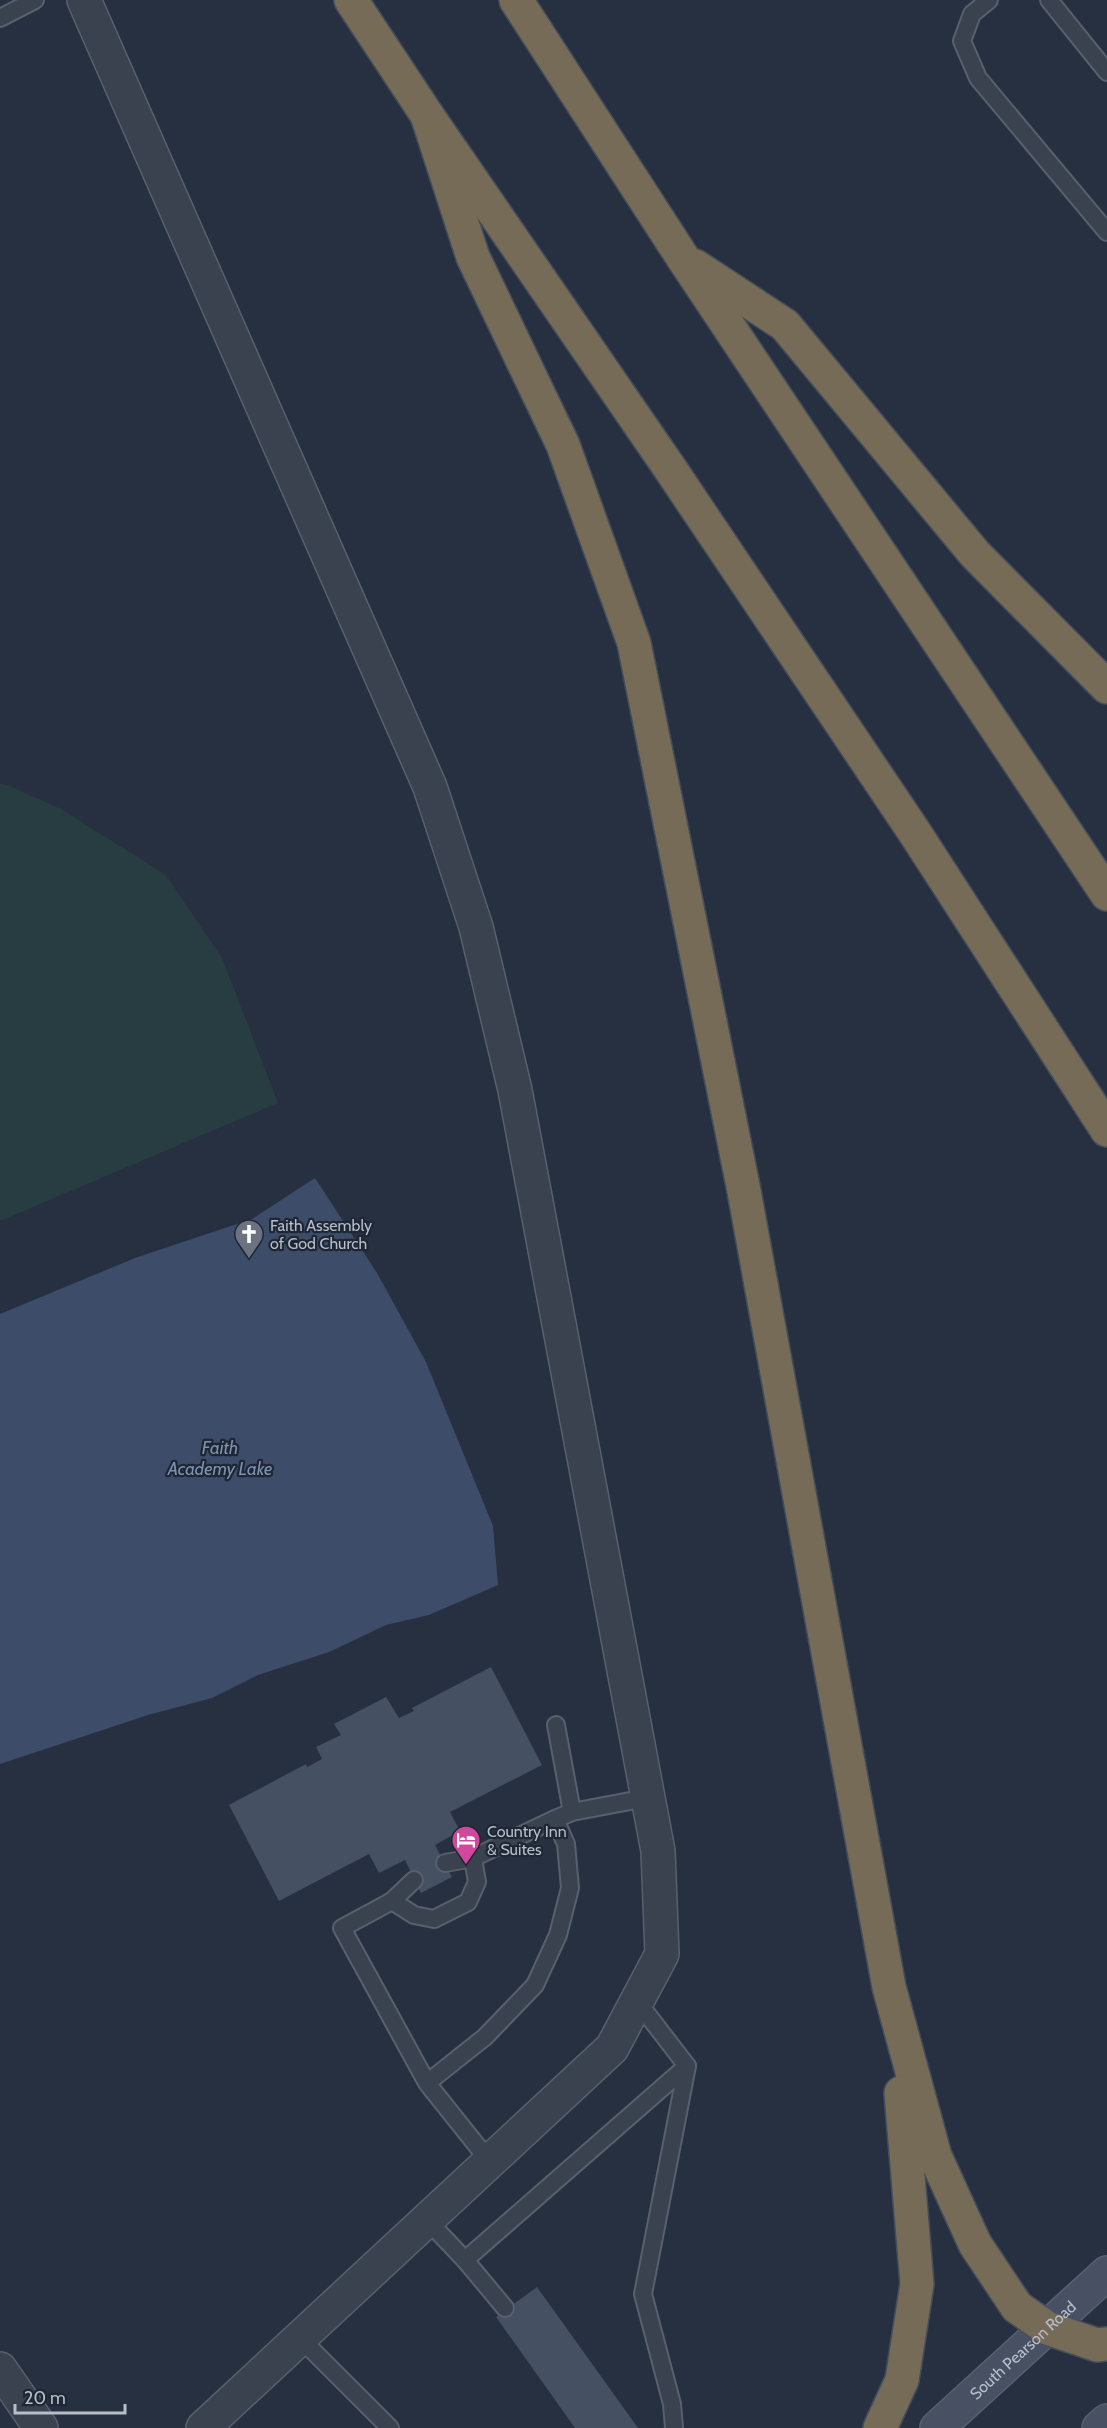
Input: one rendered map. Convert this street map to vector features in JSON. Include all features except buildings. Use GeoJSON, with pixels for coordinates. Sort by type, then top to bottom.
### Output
{"type":"FeatureCollection","features":[{"type":"Feature","properties":{"kind":"highway"},"geometry":{"type":"LineString","coordinates":[[351,0],[909,823],[1107,1130]]}},
{"type":"Feature","properties":{"kind":"highway"},"geometry":{"type":"LineString","coordinates":[[516,0],[683,258],[1107,894]]}},
{"type":"Feature","properties":{"kind":"highway"},"geometry":{"type":"LineString","coordinates":[[427,115],[473,257],[563,445],[634,643],[746,1202],[889,1987],[905,2126],[917,2284],[902,2380],[880,2428]]}},
{"type":"Feature","properties":{"kind":"highway"},"geometry":{"type":"LineString","coordinates":[[683,258],[785,325],[975,554],[1107,687]]}},
{"type":"Feature","properties":{"kind":"highway"},"geometry":{"type":"LineString","coordinates":[[889,1987],[935,2156],[975,2244],[1017,2307],[1047,2328],[1097,2345],[1107,2344]]}},
{"type":"Feature","properties":{"kind":"main road","name":"South Pearson Road"},"geometry":{"type":"LineString","coordinates":[[937,2428],[1107,2273]]}},
{"type":"Feature","properties":{"kind":"main road"},"geometry":{"type":"LineString","coordinates":[[1099,2428],[1107,2421]]}},
{"type":"Feature","properties":{"kind":"street"},"geometry":{"type":"LineString","coordinates":[[84,0],[430,787],[476,927],[515,1090],[646,1798],[658,1851],[662,1954],[612,2048],[203,2428]]}},
{"type":"Feature","properties":{"kind":"street"},"geometry":{"type":"LineString","coordinates":[[0,2369],[41,2428]]}},
{"type":"Feature","properties":{"kind":"lane"},"geometry":{"type":"LineString","coordinates":[[0,18],[35,0]]}},
{"type":"Feature","properties":{"kind":"lane"},"geometry":{"type":"LineString","coordinates":[[989,0],[972,14],[962,41],[978,78],[1107,232]]}},
{"type":"Feature","properties":{"kind":"lane"},"geometry":{"type":"LineString","coordinates":[[1049,0],[1101,51],[1107,72]]}},
{"type":"Feature","properties":{"kind":"lane"},"geometry":{"type":"LineString","coordinates":[[556,1725],[572,1812]]}},
{"type":"Feature","properties":{"kind":"lane"},"geometry":{"type":"LineString","coordinates":[[445,1863],[473,1858],[572,1812],[646,1798]]}},
{"type":"Feature","properties":{"kind":"lane"},"geometry":{"type":"LineString","coordinates":[[427,2083],[485,2037],[535,1985],[558,1935],[570,1888],[566,1844],[555,1819]]}},
{"type":"Feature","properties":{"kind":"lane"},"geometry":{"type":"LineString","coordinates":[[392,1901],[414,1915],[434,1919],[468,1902],[477,1882],[473,1858]]}},
{"type":"Feature","properties":{"kind":"lane"},"geometry":{"type":"LineString","coordinates":[[414,1880],[392,1901],[342,1928],[427,2083],[490,2162]]}},
{"type":"Feature","properties":{"kind":"lane"},"geometry":{"type":"LineString","coordinates":[[638,2001],[687,2066],[643,2294],[672,2404],[674,2428]]}},
{"type":"Feature","properties":{"kind":"lane"},"geometry":{"type":"LineString","coordinates":[[465,2260],[687,2066]]}},
{"type":"Feature","properties":{"kind":"lane"},"geometry":{"type":"LineString","coordinates":[[427,2220],[465,2260],[505,2308]]}},
{"type":"Feature","properties":{"kind":"lane"},"geometry":{"type":"LineString","coordinates":[[300,2338],[385,2426]]}},
{"type":"Feature","properties":{"kind":"green space"},"geometry":{"type":"Polygon","coordinates":[[[0,784],[61,809],[166,875],[222,958],[278,1103],[0,1221],[0,784]]]}},
{"type":"Feature","properties":{"kind":"water","name":"Faith Academy Lake"},"geometry":{"type":"Polygon","coordinates":[[[315,1178],[377,1273],[426,1362],[493,1526],[498,1585],[429,1615],[386,1625],[329,1652],[258,1675],[212,1698],[148,1715],[0,1764],[0,1314],[135,1258],[252,1219],[315,1178]]]}},
{"type":"Feature","properties":{"kind":"place","name":"Faith Assembly of God Church"},"geometry":{"type":"Point","coordinates":[249,1260]}},
{"type":"Feature","properties":{"kind":"place","name":"Country Inn & Suites"},"geometry":{"type":"Point","coordinates":[466,1866]}}]}
